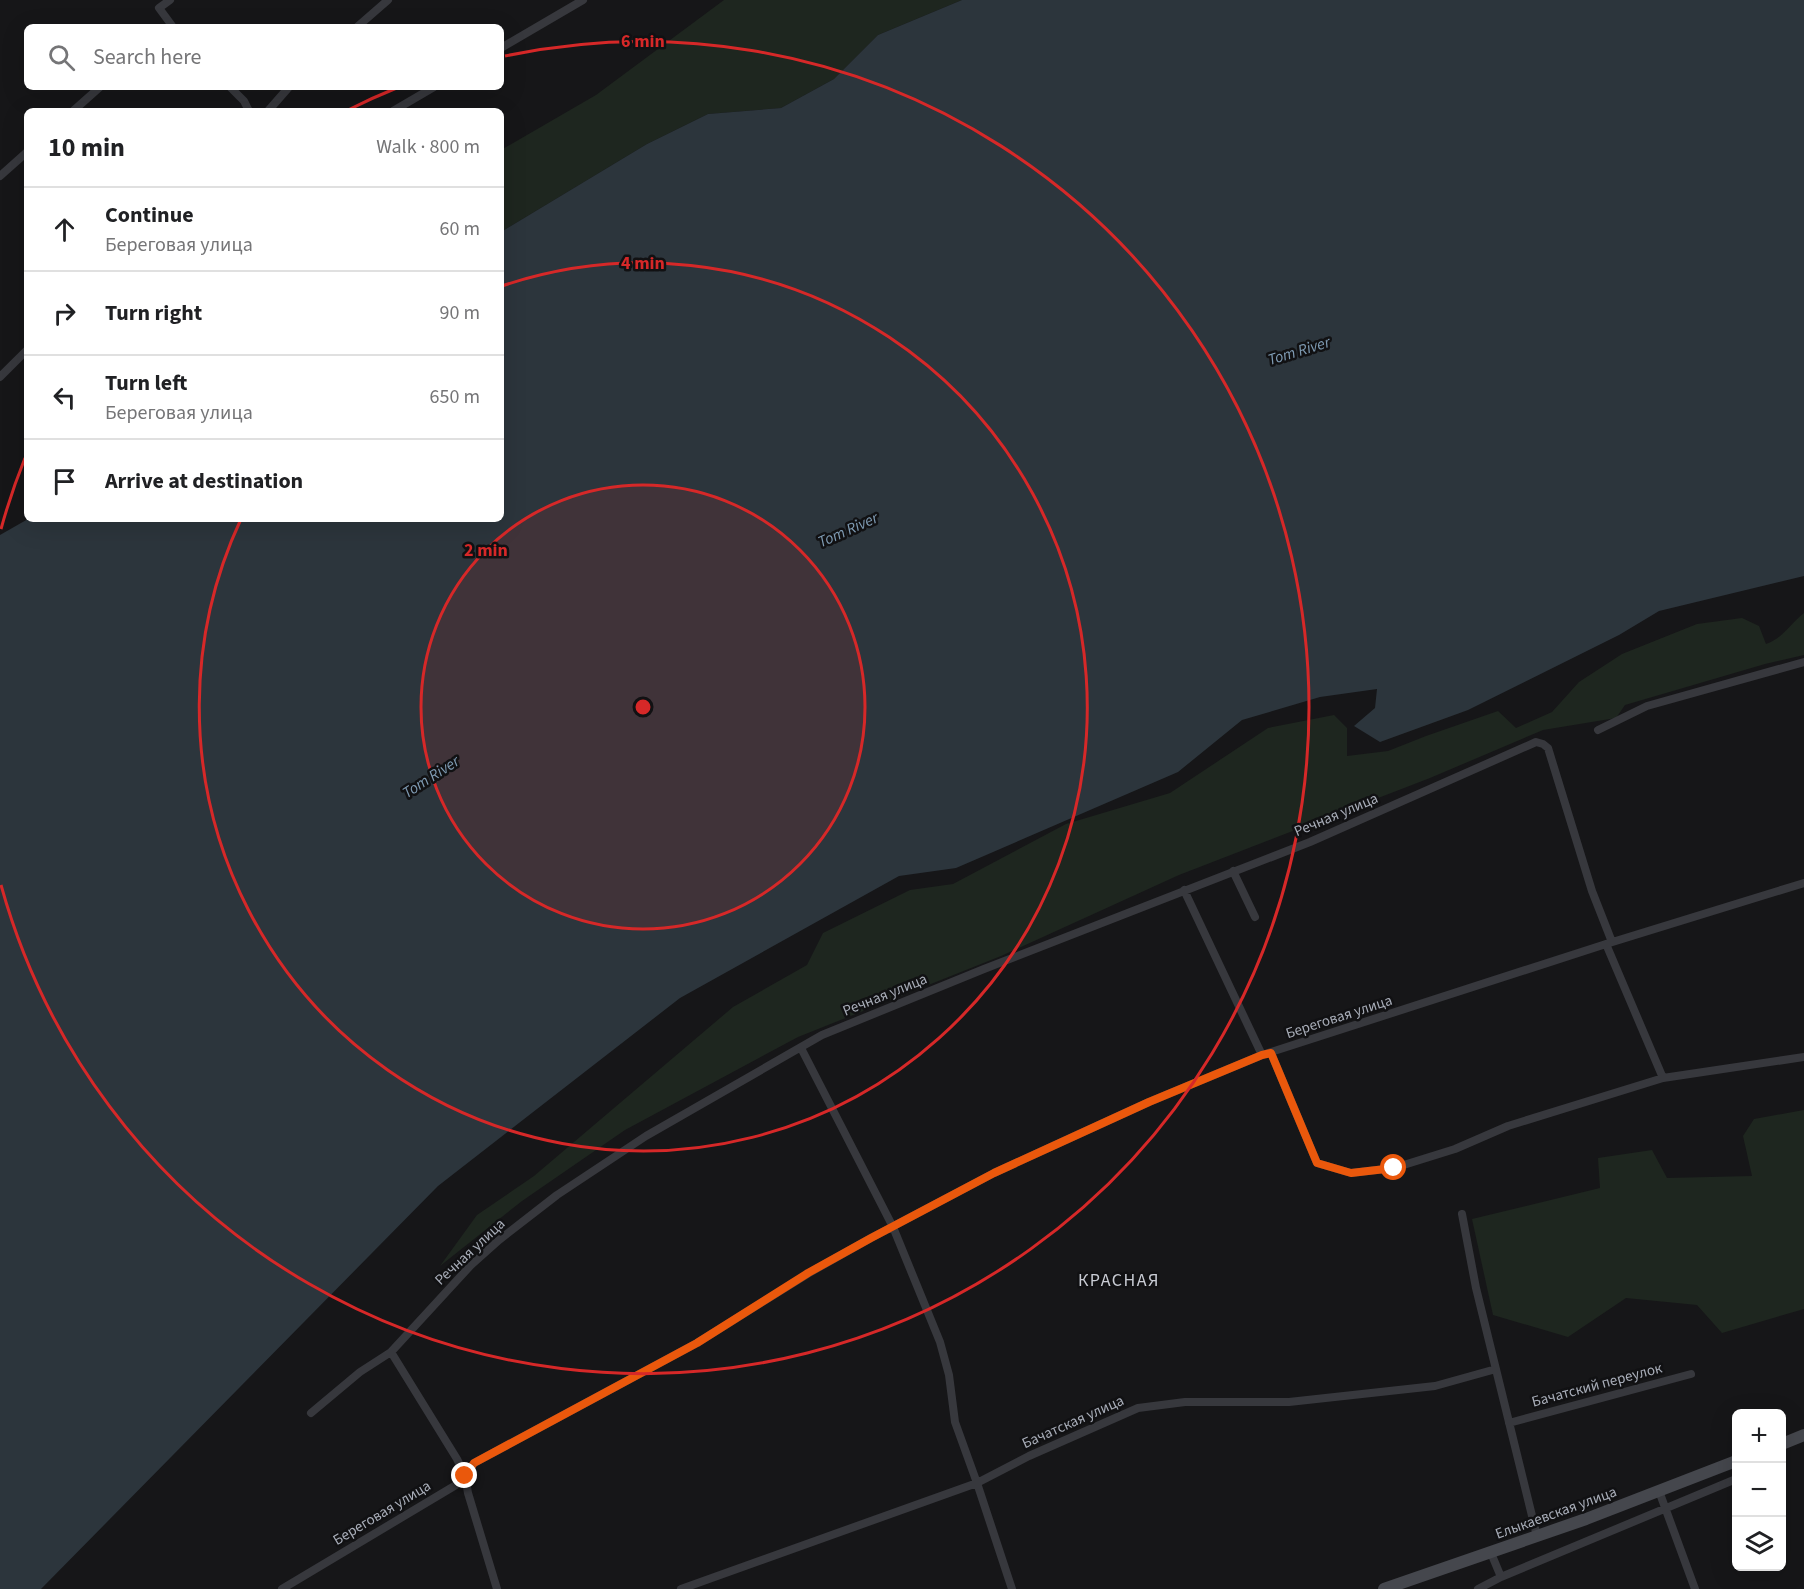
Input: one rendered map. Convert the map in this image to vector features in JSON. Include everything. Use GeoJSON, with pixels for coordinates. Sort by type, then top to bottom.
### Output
{"type":"FeatureCollection","features":[{"type":"Feature","properties":{"kind":"street"},"geometry":{"type":"LineString","coordinates":[[169,24],[159,8],[170,0]]}},
{"type":"Feature","properties":{"kind":"street"},"geometry":{"type":"LineString","coordinates":[[360,24],[388,0]]}},
{"type":"Feature","properties":{"kind":"street"},"geometry":{"type":"LineString","coordinates":[[504,46],[583,0]]}},
{"type":"Feature","properties":{"kind":"street"},"geometry":{"type":"LineString","coordinates":[[76,108],[97,90]]}},
{"type":"Feature","properties":{"kind":"street"},"geometry":{"type":"LineString","coordinates":[[233,90],[248,108]]}},
{"type":"Feature","properties":{"kind":"street"},"geometry":{"type":"LineString","coordinates":[[271,108],[286,90]]}},
{"type":"Feature","properties":{"kind":"street"},"geometry":{"type":"LineString","coordinates":[[398,108],[429,90]]}},
{"type":"Feature","properties":{"kind":"street"},"geometry":{"type":"LineString","coordinates":[[0,176],[24,155]]}},
{"type":"Feature","properties":{"kind":"street"},"geometry":{"type":"LineString","coordinates":[[0,377],[24,353]]}},
{"type":"Feature","properties":{"kind":"street"},"geometry":{"type":"LineString","coordinates":[[1598,730],[1647,706],[1804,662]]}},
{"type":"Feature","properties":{"kind":"street","name":"Речная улица"},"geometry":{"type":"LineString","coordinates":[[311,1413],[360,1372],[391,1352],[471,1265],[557,1195],[646,1136],[822,1035],[1310,842],[1536,742],[1548,748],[1609,943]]}},
{"type":"Feature","properties":{"kind":"street"},"geometry":{"type":"LineString","coordinates":[[1233,871],[1255,917]]}},
{"type":"Feature","properties":{"kind":"street","name":"Береговая улица"},"geometry":{"type":"LineString","coordinates":[[282,1589],[456,1485],[474,1463],[697,1343],[808,1273],[994,1173],[1149,1102],[1267,1054],[1609,943],[1804,883]]}},
{"type":"Feature","properties":{"kind":"street"},"geometry":{"type":"LineString","coordinates":[[1184,890],[1267,1054],[1317,1163],[1351,1173],[1394,1168],[1455,1149],[1508,1126],[1663,1078],[1804,1057]]}},
{"type":"Feature","properties":{"kind":"street"},"geometry":{"type":"LineString","coordinates":[[1609,943],[1663,1078]]}},
{"type":"Feature","properties":{"kind":"street"},"geometry":{"type":"LineString","coordinates":[[801,1048],[893,1227],[940,1342],[949,1375],[955,1422],[978,1483],[1012,1589]]}},
{"type":"Feature","properties":{"kind":"street"},"geometry":{"type":"LineString","coordinates":[[1462,1214],[1476,1288],[1537,1536]]}},
{"type":"Feature","properties":{"kind":"street"},"geometry":{"type":"LineString","coordinates":[[391,1352],[457,1458],[465,1476],[497,1589]]}},
{"type":"Feature","properties":{"kind":"street","name":"Бачатская улица"},"geometry":{"type":"LineString","coordinates":[[681,1589],[978,1483],[1029,1456],[1138,1408],[1185,1402],[1290,1401],[1334,1397],[1435,1386],[1497,1369]]}},
{"type":"Feature","properties":{"kind":"street","name":"Бачатский переулок"},"geometry":{"type":"LineString","coordinates":[[1509,1423],[1691,1374]]}},
{"type":"Feature","properties":{"kind":"street"},"geometry":{"type":"LineString","coordinates":[[1786,1442],[1804,1435]]}},
{"type":"Feature","properties":{"kind":"street","name":"Елыкаевская улица"},"geometry":{"type":"LineString","coordinates":[[1384,1589],[1491,1553],[1732,1463]]}},
{"type":"Feature","properties":{"kind":"street"},"geometry":{"type":"LineString","coordinates":[[1478,1589],[1732,1481]]}},
{"type":"Feature","properties":{"kind":"street"},"geometry":{"type":"LineString","coordinates":[[1659,1491],[1695,1589]]}},
{"type":"Feature","properties":{"kind":"street"},"geometry":{"type":"LineString","coordinates":[[1491,1553],[1502,1577]]}},
{"type":"Feature","properties":{"kind":"shaded area"},"geometry":{"type":"Polygon","coordinates":[[[724,0],[962,0],[878,35],[834,79],[781,108],[708,114],[647,144],[504,230],[504,148],[596,95],[724,0]]]}},
{"type":"Feature","properties":{"kind":"shaded area"},"geometry":{"type":"Polygon","coordinates":[[[1804,613],[1804,655],[1765,664],[1625,705],[1616,718],[1543,730],[1430,778],[1179,875],[1001,956],[798,1037],[625,1130],[522,1201],[440,1266],[477,1215],[534,1176],[733,1007],[807,965],[823,933],[910,890],[953,884],[1066,824],[1170,793],[1268,728],[1334,715],[1347,728],[1347,756],[1388,751],[1498,711],[1516,728],[1552,712],[1579,682],[1622,654],[1697,624],[1742,618],[1759,626],[1766,644],[1781,635],[1804,613]]]}},
{"type":"Feature","properties":{"kind":"shaded area"},"geometry":{"type":"Polygon","coordinates":[[[1804,1110],[1804,1309],[1722,1333],[1697,1305],[1626,1298],[1568,1337],[1493,1315],[1472,1219],[1600,1188],[1598,1158],[1652,1150],[1667,1178],[1752,1176],[1743,1136],[1754,1119],[1804,1110]]]}},
{"type":"Feature","properties":{"kind":"water","name":"Tom River"},"geometry":{"type":"Polygon","coordinates":[[[962,0],[1804,0],[1804,576],[1659,611],[1619,635],[1468,710],[1380,742],[1354,726],[1375,708],[1377,689],[1320,697],[1242,720],[1178,772],[956,868],[899,876],[680,998],[438,1186],[41,1589],[0,1589],[0,535],[24,521],[504,522],[504,230],[647,144],[708,114],[781,108],[834,79],[878,35],[962,0]]]}},
{"type":"Feature","properties":{"kind":"district","name":"КРАСНАЯ"},"geometry":{"type":"Point","coordinates":[1119,1280]}},
{"type":"Feature","properties":{"kind":"route"},"geometry":{"type":"LineString","coordinates":[[465,1476],[474,1463],[697,1343],[808,1273],[994,1173],[1149,1102],[1262,1055],[1271,1053],[1317,1163],[1351,1173],[1394,1168]]}}]}
